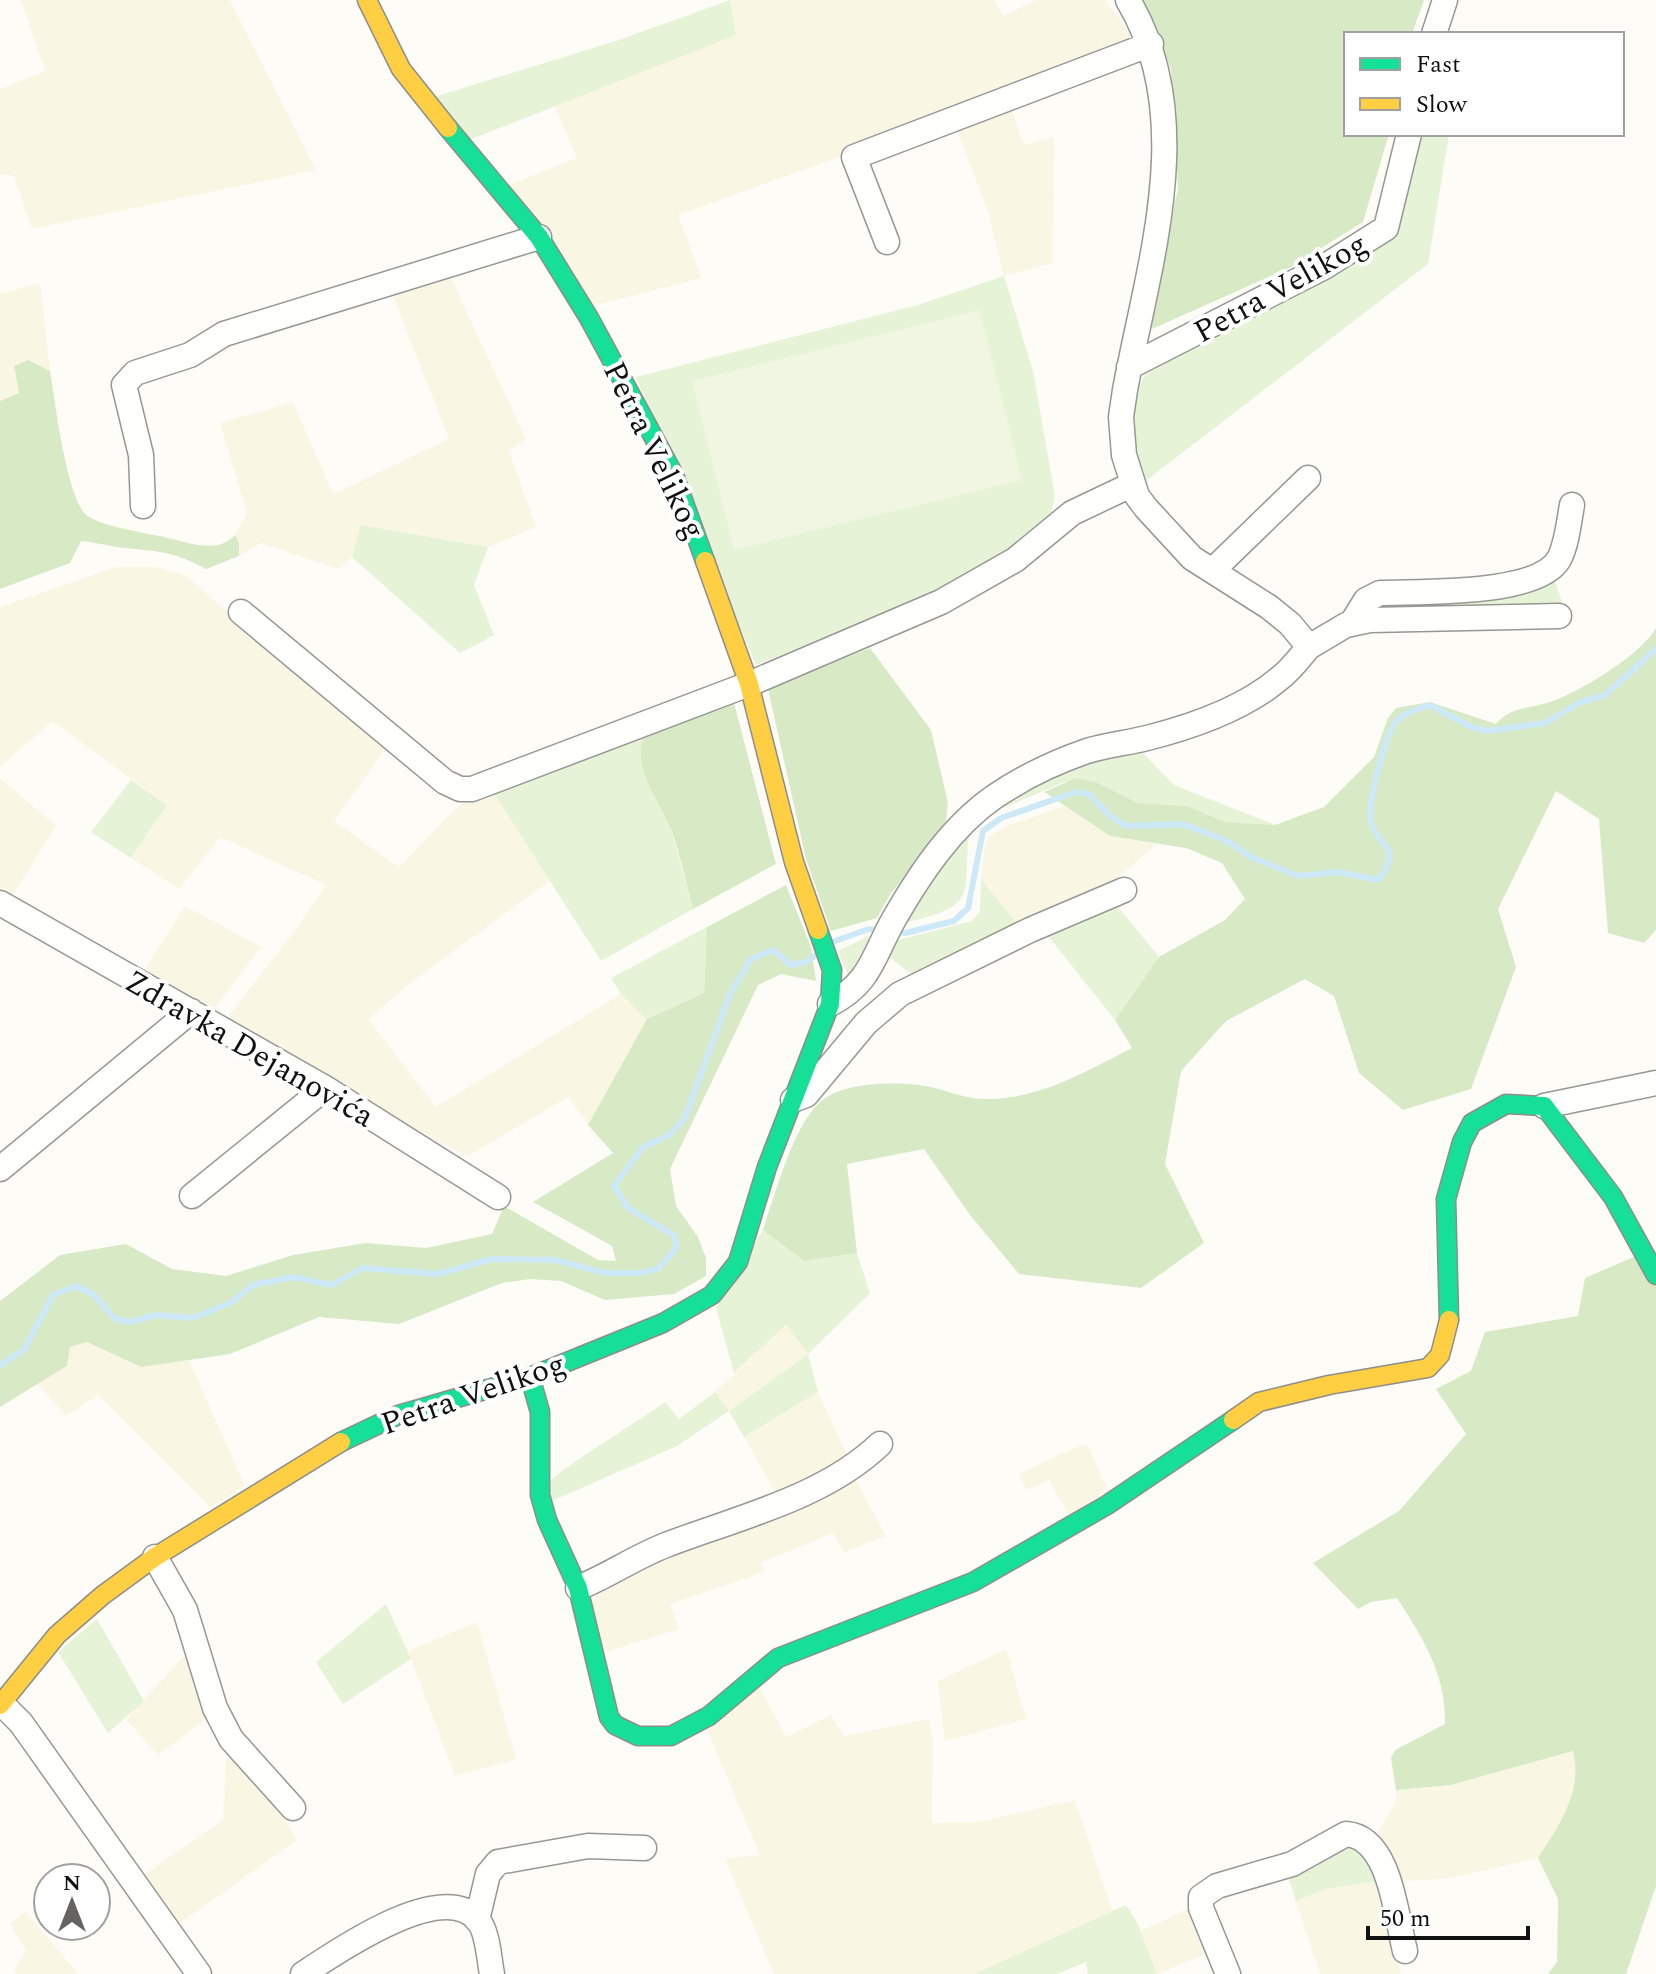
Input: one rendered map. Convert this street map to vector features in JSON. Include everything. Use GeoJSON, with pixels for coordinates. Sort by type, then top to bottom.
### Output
{"type":"FeatureCollection","features":[{"type":"Feature","properties":{"kind":"street","name":"Petra Velikog"},"geometry":{"type":"LineString","coordinates":[[0,1704],[57,1635],[155,1557],[256,1490],[361,1431],[398,1415],[530,1377],[698,1306],[724,1284],[738,1262],[767,1167],[830,1004],[832,970],[794,862],[749,684],[674,475],[589,318],[539,237],[490,183],[401,69],[367,0]]}},
{"type":"Feature","properties":{"kind":"street","name":"Petra Velikog"},"geometry":{"type":"LineString","coordinates":[[1128,0],[1151,44],[1160,83],[1163,197],[1121,417],[1124,455],[1133,484],[1146,508],[1192,558],[1290,624],[1309,647]]}},
{"type":"Feature","properties":{"kind":"street"},"geometry":{"type":"LineString","coordinates":[[1435,32],[1445,0]]}},
{"type":"Feature","properties":{"kind":"street"},"geometry":{"type":"LineString","coordinates":[[887,242],[854,157],[1151,44]]}},
{"type":"Feature","properties":{"kind":"street","name":"Petra Velikog"},"geometry":{"type":"LineString","coordinates":[[1129,367],[1324,267],[1386,228],[1409,136]]}},
{"type":"Feature","properties":{"kind":"street"},"geometry":{"type":"LineString","coordinates":[[143,506],[141,455],[124,392],[126,381],[135,373],[190,355],[224,334],[539,237]]}},
{"type":"Feature","properties":{"kind":"street"},"geometry":{"type":"LineString","coordinates":[[1213,570],[1308,478]]}},
{"type":"Feature","properties":{"kind":"street"},"geometry":{"type":"LineString","coordinates":[[241,612],[445,782],[460,789],[487,786],[749,684],[941,602],[1015,560],[1072,513],[1133,484]]}},
{"type":"Feature","properties":{"kind":"street"},"geometry":{"type":"LineString","coordinates":[[1351,624],[1366,600],[1380,593],[1515,585],[1541,575],[1560,556],[1572,505]]}},
{"type":"Feature","properties":{"kind":"street"},"geometry":{"type":"LineString","coordinates":[[830,1004],[850,994],[866,977],[889,930],[942,847],[966,820],[994,798],[1051,766],[1088,751],[1150,738],[1236,705],[1280,678],[1325,635],[1351,624],[1398,617],[1559,616]]}},
{"type":"Feature","properties":{"kind":"street"},"geometry":{"type":"LineString","coordinates":[[793,1100],[806,1095],[866,1023],[900,994],[1030,930],[1124,890]]}},
{"type":"Feature","properties":{"kind":"street","name":"Zdravka Dejanovića"},"geometry":{"type":"LineString","coordinates":[[0,903],[325,1088],[498,1197]]}},
{"type":"Feature","properties":{"kind":"street"},"geometry":{"type":"LineString","coordinates":[[0,1169],[191,1011]]}},
{"type":"Feature","properties":{"kind":"street"},"geometry":{"type":"LineString","coordinates":[[530,1377],[540,1412],[540,1495],[547,1520],[578,1588],[609,1717],[615,1725],[638,1736],[671,1736],[709,1716],[765,1667],[792,1651],[960,1588],[1019,1557],[1116,1499],[1259,1402],[1329,1385],[1428,1368],[1440,1355],[1450,1315],[1446,1199],[1462,1142],[1472,1123],[1506,1104],[1544,1106],[1656,1083]]}},
{"type":"Feature","properties":{"kind":"street"},"geometry":{"type":"LineString","coordinates":[[192,1196],[325,1088]]}},
{"type":"Feature","properties":{"kind":"street"},"geometry":{"type":"LineString","coordinates":[[1544,1106],[1613,1197],[1656,1275]]}},
{"type":"Feature","properties":{"kind":"street"},"geometry":{"type":"LineString","coordinates":[[578,1588],[665,1545],[768,1510],[866,1457],[880,1444]]}},
{"type":"Feature","properties":{"kind":"street"},"geometry":{"type":"LineString","coordinates":[[155,1557],[185,1610],[210,1695],[231,1739],[293,1808]]}},
{"type":"Feature","properties":{"kind":"street"},"geometry":{"type":"LineString","coordinates":[[0,1704],[21,1723],[199,1974]]}},
{"type":"Feature","properties":{"kind":"street"},"geometry":{"type":"LineString","coordinates":[[1228,1974],[1201,1908],[1201,1897],[1217,1886],[1292,1864],[1346,1834],[1369,1840],[1381,1857],[1405,1951]]}},
{"type":"Feature","properties":{"kind":"street"},"geometry":{"type":"LineString","coordinates":[[492,1974],[477,1920],[488,1874],[498,1862],[588,1846],[644,1848]]}},
{"type":"Feature","properties":{"kind":"street"},"geometry":{"type":"LineString","coordinates":[[303,1974],[377,1927],[438,1908],[467,1911],[477,1920]]}},
{"type":"Feature","properties":{"kind":"shaded area"},"geometry":{"type":"Polygon","coordinates":[[[21,0],[230,0],[316,170],[32,229],[14,176],[0,174],[0,89],[45,71],[21,0]]]}},
{"type":"Feature","properties":{"kind":"shaded area"},"geometry":{"type":"Polygon","coordinates":[[[730,0],[995,0],[1003,16],[1036,0],[1105,0],[1137,40],[845,155],[678,215],[702,278],[592,306],[506,186],[577,158],[554,104],[735,35],[730,0]]]}},
{"type":"Feature","properties":{"kind":"shaded area"},"geometry":{"type":"Polygon","coordinates":[[[1010,105],[1024,145],[1054,137],[1053,263],[1004,276],[989,215],[956,127],[1010,105]]]}},
{"type":"Feature","properties":{"kind":"shaded area"},"geometry":{"type":"Polygon","coordinates":[[[449,274],[526,439],[509,451],[536,527],[488,547],[362,525],[352,557],[338,569],[261,543],[239,556],[239,543],[235,535],[247,513],[220,423],[293,402],[333,494],[449,439],[391,291],[449,274]]]}},
{"type":"Feature","properties":{"kind":"shaded area"},"geometry":{"type":"Polygon","coordinates":[[[40,283],[50,371],[28,361],[14,366],[19,393],[0,401],[0,294],[40,283]]]}},
{"type":"Feature","properties":{"kind":"shaded area"},"geometry":{"type":"Polygon","coordinates":[[[116,567],[156,567],[186,576],[386,748],[334,821],[399,867],[458,806],[492,790],[551,880],[413,981],[368,1019],[436,1107],[621,994],[647,1019],[588,1125],[568,1097],[468,1156],[383,1115],[227,1018],[326,885],[220,837],[179,889],[131,858],[167,805],[52,721],[0,767],[0,607],[116,567]]]}},
{"type":"Feature","properties":{"kind":"shaded area"},"geometry":{"type":"Polygon","coordinates":[[[0,778],[56,826],[11,898],[0,890],[0,778]]]}},
{"type":"Feature","properties":{"kind":"shaded area"},"geometry":{"type":"Polygon","coordinates":[[[1064,806],[1110,836],[1157,844],[1104,889],[1019,926],[981,879],[984,850],[990,836],[1004,827],[1064,806]]]}},
{"type":"Feature","properties":{"kind":"shaded area"},"geometry":{"type":"Polygon","coordinates":[[[185,906],[261,947],[211,1013],[141,975],[185,906]]]}},
{"type":"Feature","properties":{"kind":"shaded area"},"geometry":{"type":"Polygon","coordinates":[[[786,1325],[808,1354],[729,1411],[715,1392],[786,1325]]]}},
{"type":"Feature","properties":{"kind":"shaded area"},"geometry":{"type":"Polygon","coordinates":[[[88,1342],[141,1367],[189,1360],[245,1486],[211,1508],[98,1395],[66,1416],[38,1384],[67,1366],[70,1347],[88,1342]]]}},
{"type":"Feature","properties":{"kind":"shaded area"},"geometry":{"type":"Polygon","coordinates":[[[818,1392],[848,1457],[778,1497],[744,1437],[818,1392]]]}},
{"type":"Feature","properties":{"kind":"shaded area"},"geometry":{"type":"Polygon","coordinates":[[[1081,1445],[1088,1446],[1107,1489],[1071,1519],[1049,1480],[1026,1490],[1019,1474],[1081,1445]]]}},
{"type":"Feature","properties":{"kind":"shaded area"},"geometry":{"type":"Polygon","coordinates":[[[854,1477],[886,1536],[844,1552],[833,1533],[761,1563],[764,1572],[670,1604],[679,1629],[603,1653],[592,1603],[598,1590],[653,1562],[854,1477]]]}},
{"type":"Feature","properties":{"kind":"shaded area"},"geometry":{"type":"Polygon","coordinates":[[[477,1622],[516,1759],[455,1776],[408,1651],[477,1622]]]}},
{"type":"Feature","properties":{"kind":"shaded area"},"geometry":{"type":"Polygon","coordinates":[[[1006,1649],[1026,1719],[945,1741],[938,1681],[1006,1649]]]}},
{"type":"Feature","properties":{"kind":"shaded area"},"geometry":{"type":"Polygon","coordinates":[[[189,1651],[208,1718],[158,1755],[126,1719],[189,1651]]]}},
{"type":"Feature","properties":{"kind":"shaded area"},"geometry":{"type":"Polygon","coordinates":[[[758,1685],[786,1737],[831,1715],[844,1736],[929,1719],[933,1741],[932,1823],[978,1822],[1075,1800],[1113,1913],[974,1974],[774,1974],[725,1859],[760,1855],[707,1730],[758,1685]]]}},
{"type":"Feature","properties":{"kind":"shaded area"},"geometry":{"type":"Polygon","coordinates":[[[1573,1751],[1577,1767],[1566,1816],[1538,1858],[1451,1878],[1393,1882],[1378,1831],[1396,1802],[1396,1790],[1451,1785],[1573,1751]]]}},
{"type":"Feature","properties":{"kind":"shaded area"},"geometry":{"type":"Polygon","coordinates":[[[234,1753],[285,1819],[297,1840],[175,1927],[139,1878],[223,1820],[226,1761],[234,1753]]]}},
{"type":"Feature","properties":{"kind":"shaded area"},"geometry":{"type":"Polygon","coordinates":[[[1378,1881],[1401,1974],[1320,1974],[1296,1901],[1326,1889],[1378,1881]]]}},
{"type":"Feature","properties":{"kind":"shaded area"},"geometry":{"type":"Polygon","coordinates":[[[1188,1909],[1207,1953],[1157,1974],[1141,1931],[1188,1909]]]}},
{"type":"Feature","properties":{"kind":"shaded area"},"geometry":{"type":"Polygon","coordinates":[[[25,1911],[32,1919],[32,1942],[51,1942],[78,1974],[17,1974],[14,1970],[26,1951],[10,1924],[25,1911]]]}},
{"type":"Feature","properties":{"kind":"green space"},"geometry":{"type":"Polygon","coordinates":[[[730,0],[736,35],[469,140],[434,97],[616,41],[730,0]]]}},
{"type":"Feature","properties":{"kind":"green space"},"geometry":{"type":"Polygon","coordinates":[[[1140,0],[1424,0],[1413,32],[1344,32],[1344,136],[1388,136],[1363,222],[1291,267],[1152,329],[1147,318],[1178,189],[1171,69],[1140,0]]]}},
{"type":"Feature","properties":{"kind":"green space"},"geometry":{"type":"Polygon","coordinates":[[[1419,136],[1449,136],[1428,264],[1143,483],[1134,414],[1135,400],[1145,375],[1377,245],[1419,136]]]}},
{"type":"Feature","properties":{"kind":"green space"},"geometry":{"type":"Polygon","coordinates":[[[1004,276],[1033,371],[1055,496],[1051,516],[1002,557],[970,575],[872,620],[756,665],[636,377],[918,305],[1004,276]]]}},
{"type":"Feature","properties":{"kind":"green space"},"geometry":{"type":"Polygon","coordinates":[[[980,310],[1022,480],[734,550],[692,381],[980,310]]]}},
{"type":"Feature","properties":{"kind":"green space"},"geometry":{"type":"Polygon","coordinates":[[[28,360],[50,371],[68,473],[81,508],[89,517],[119,528],[197,545],[221,544],[235,535],[239,543],[239,556],[206,569],[167,553],[81,541],[70,563],[0,589],[0,401],[19,393],[14,366],[28,360]]]}},
{"type":"Feature","properties":{"kind":"green space"},"geometry":{"type":"Polygon","coordinates":[[[361,525],[488,547],[474,585],[494,635],[460,653],[352,557],[361,525]]]}},
{"type":"Feature","properties":{"kind":"green space"},"geometry":{"type":"Polygon","coordinates":[[[1555,581],[1564,608],[1370,609],[1375,602],[1522,593],[1555,581]]]}},
{"type":"Feature","properties":{"kind":"green space"},"geometry":{"type":"Polygon","coordinates":[[[1656,628],[1656,930],[1644,943],[1608,933],[1599,819],[1556,791],[1498,909],[1516,967],[1471,1089],[1403,1110],[1359,1073],[1334,996],[1305,979],[1226,1021],[1181,1071],[1165,1164],[1204,1243],[1141,1288],[1019,1274],[970,1215],[924,1149],[847,1164],[857,1253],[804,1261],[763,1230],[785,1163],[801,1128],[819,1103],[829,1096],[853,1087],[894,1084],[927,1086],[976,1098],[1004,1098],[1042,1090],[1079,1075],[1132,1048],[1115,1020],[1159,957],[1225,920],[1245,899],[1222,863],[1186,848],[1110,836],[1044,792],[1076,778],[1096,782],[1138,803],[1187,806],[1226,822],[1275,825],[1324,807],[1374,757],[1388,718],[1396,708],[1430,702],[1496,724],[1513,711],[1547,703],[1591,682],[1637,650],[1656,628]]]}},
{"type":"Feature","properties":{"kind":"green space"},"geometry":{"type":"Polygon","coordinates":[[[870,648],[931,730],[948,803],[945,829],[891,893],[877,918],[831,931],[806,859],[768,689],[870,648]]]}},
{"type":"Feature","properties":{"kind":"green space"},"geometry":{"type":"Polygon","coordinates":[[[733,699],[776,864],[693,909],[674,837],[644,773],[641,746],[645,733],[733,699]]]}},
{"type":"Feature","properties":{"kind":"green space"},"geometry":{"type":"Polygon","coordinates":[[[645,733],[693,909],[601,961],[492,790],[645,733]]]}},
{"type":"Feature","properties":{"kind":"green space"},"geometry":{"type":"Polygon","coordinates":[[[1142,752],[1174,785],[1275,825],[1226,822],[1187,806],[1138,803],[1096,782],[1064,782],[1004,808],[996,803],[1077,766],[1142,752]]]}},
{"type":"Feature","properties":{"kind":"green space"},"geometry":{"type":"Polygon","coordinates":[[[131,780],[167,805],[131,858],[91,832],[131,780]]]}},
{"type":"Feature","properties":{"kind":"green space"},"geometry":{"type":"Polygon","coordinates":[[[971,823],[966,880],[959,901],[948,909],[904,923],[971,823]]]}},
{"type":"Feature","properties":{"kind":"green space"},"geometry":{"type":"Polygon","coordinates":[[[981,879],[1019,926],[911,974],[887,955],[894,941],[972,921],[980,911],[981,879]]]}},
{"type":"Feature","properties":{"kind":"green space"},"geometry":{"type":"Polygon","coordinates":[[[786,885],[811,947],[816,981],[781,974],[758,985],[670,1169],[676,1206],[698,1237],[706,1258],[706,1276],[674,1294],[605,1300],[561,1281],[530,1279],[502,1283],[399,1324],[319,1317],[230,1354],[141,1367],[87,1342],[70,1347],[67,1366],[0,1407],[0,1301],[60,1255],[126,1244],[172,1269],[226,1276],[293,1255],[365,1243],[426,1248],[492,1234],[504,1206],[598,1260],[616,1261],[612,1246],[533,1202],[613,1153],[588,1125],[647,1019],[704,993],[707,927],[786,885]]]}},
{"type":"Feature","properties":{"kind":"green space"},"geometry":{"type":"Polygon","coordinates":[[[1114,902],[1159,957],[1115,1020],[1045,932],[1114,902]]]}},
{"type":"Feature","properties":{"kind":"green space"},"geometry":{"type":"Polygon","coordinates":[[[707,927],[704,993],[647,1019],[621,994],[611,978],[707,927]]]}},
{"type":"Feature","properties":{"kind":"green space"},"geometry":{"type":"Polygon","coordinates":[[[869,936],[875,937],[850,981],[838,951],[869,936]]]}},
{"type":"Feature","properties":{"kind":"green space"},"geometry":{"type":"Polygon","coordinates":[[[763,1230],[804,1261],[857,1253],[870,1293],[808,1354],[786,1325],[734,1373],[716,1308],[763,1230]]]}},
{"type":"Feature","properties":{"kind":"green space"},"geometry":{"type":"Polygon","coordinates":[[[1645,1252],[1656,1263],[1656,1886],[1626,1974],[1548,1974],[1557,1962],[1558,1899],[1538,1858],[1561,1821],[1572,1794],[1575,1780],[1573,1751],[1451,1785],[1396,1790],[1391,1758],[1395,1750],[1445,1724],[1442,1689],[1437,1673],[1424,1642],[1397,1598],[1371,1602],[1358,1609],[1313,1563],[1399,1511],[1466,1434],[1436,1389],[1471,1371],[1485,1332],[1578,1316],[1585,1278],[1645,1252]]]}},
{"type":"Feature","properties":{"kind":"green space"},"geometry":{"type":"Polygon","coordinates":[[[808,1354],[818,1392],[744,1437],[729,1411],[808,1354]]]}},
{"type":"Feature","properties":{"kind":"green space"},"geometry":{"type":"Polygon","coordinates":[[[715,1392],[729,1411],[677,1446],[552,1501],[548,1482],[665,1402],[679,1419],[715,1392]]]}},
{"type":"Feature","properties":{"kind":"green space"},"geometry":{"type":"Polygon","coordinates":[[[386,1604],[411,1659],[343,1704],[316,1662],[386,1604]]]}},
{"type":"Feature","properties":{"kind":"green space"},"geometry":{"type":"Polygon","coordinates":[[[97,1619],[144,1701],[108,1733],[58,1652],[97,1619]]]}},
{"type":"Feature","properties":{"kind":"green space"},"geometry":{"type":"Polygon","coordinates":[[[1348,1844],[1364,1850],[1378,1881],[1326,1889],[1296,1901],[1287,1874],[1348,1844]]]}},
{"type":"Feature","properties":{"kind":"green space"},"geometry":{"type":"Polygon","coordinates":[[[1126,1905],[1138,1924],[1157,1974],[1088,1974],[1086,1962],[1057,1974],[974,1974],[1126,1905]]]}},
{"type":"Feature","properties":{"kind":"waterway"},"geometry":{"type":"LineString","coordinates":[[892,931],[905,933],[954,921],[968,908],[983,831],[1001,818],[1076,792],[1089,794],[1111,817],[1127,826],[1183,824],[1227,841],[1251,857],[1298,876],[1337,872],[1379,880],[1389,854],[1375,832],[1370,813],[1387,739],[1397,721],[1412,711],[1430,705],[1471,727],[1488,731],[1545,723],[1581,702],[1605,695],[1656,649]]}},
{"type":"Feature","properties":{"kind":"waterway"},"geometry":{"type":"LineString","coordinates":[[835,941],[869,929],[881,930]]}},
{"type":"Feature","properties":{"kind":"waterway"},"geometry":{"type":"LineString","coordinates":[[0,1365],[24,1350],[53,1295],[76,1286],[93,1294],[115,1319],[130,1322],[156,1315],[193,1318],[232,1302],[253,1285],[293,1277],[332,1285],[362,1268],[438,1274],[492,1259],[555,1260],[605,1273],[639,1273],[658,1269],[676,1249],[674,1235],[628,1208],[614,1186],[642,1148],[669,1135],[685,1118],[730,994],[751,959],[773,950],[791,965],[806,962],[816,955]]}},
{"type":"Feature","properties":{"kind":"traffic: fast"},"geometry":{"type":"LineString","coordinates":[[448,128],[539,237],[589,318],[674,475],[705,561]]}},
{"type":"Feature","properties":{"kind":"traffic: fast"},"geometry":{"type":"LineString","coordinates":[[341,1442],[398,1415],[530,1377],[663,1323],[712,1295],[738,1262],[767,1167],[830,1004],[832,970],[818,930]]}},
{"type":"Feature","properties":{"kind":"traffic: fast"},"geometry":{"type":"LineString","coordinates":[[1449,1320],[1446,1199],[1462,1142],[1472,1123],[1506,1104],[1544,1106],[1613,1197],[1656,1275]]}},
{"type":"Feature","properties":{"kind":"traffic: fast"},"geometry":{"type":"LineString","coordinates":[[530,1377],[540,1412],[540,1495],[547,1520],[578,1588],[609,1717],[615,1725],[638,1736],[671,1736],[709,1716],[778,1658],[973,1582],[1107,1505],[1233,1420]]}},
{"type":"Feature","properties":{"kind":"traffic: slow"},"geometry":{"type":"LineString","coordinates":[[367,0],[401,69],[448,128]]}},
{"type":"Feature","properties":{"kind":"traffic: slow"},"geometry":{"type":"LineString","coordinates":[[705,561],[749,684],[794,862],[818,930]]}},
{"type":"Feature","properties":{"kind":"traffic: slow"},"geometry":{"type":"LineString","coordinates":[[1233,1420],[1259,1402],[1329,1385],[1428,1368],[1440,1355],[1449,1320]]}},
{"type":"Feature","properties":{"kind":"traffic: slow"},"geometry":{"type":"LineString","coordinates":[[0,1705],[57,1635],[103,1595],[155,1557],[341,1442]]}}]}
